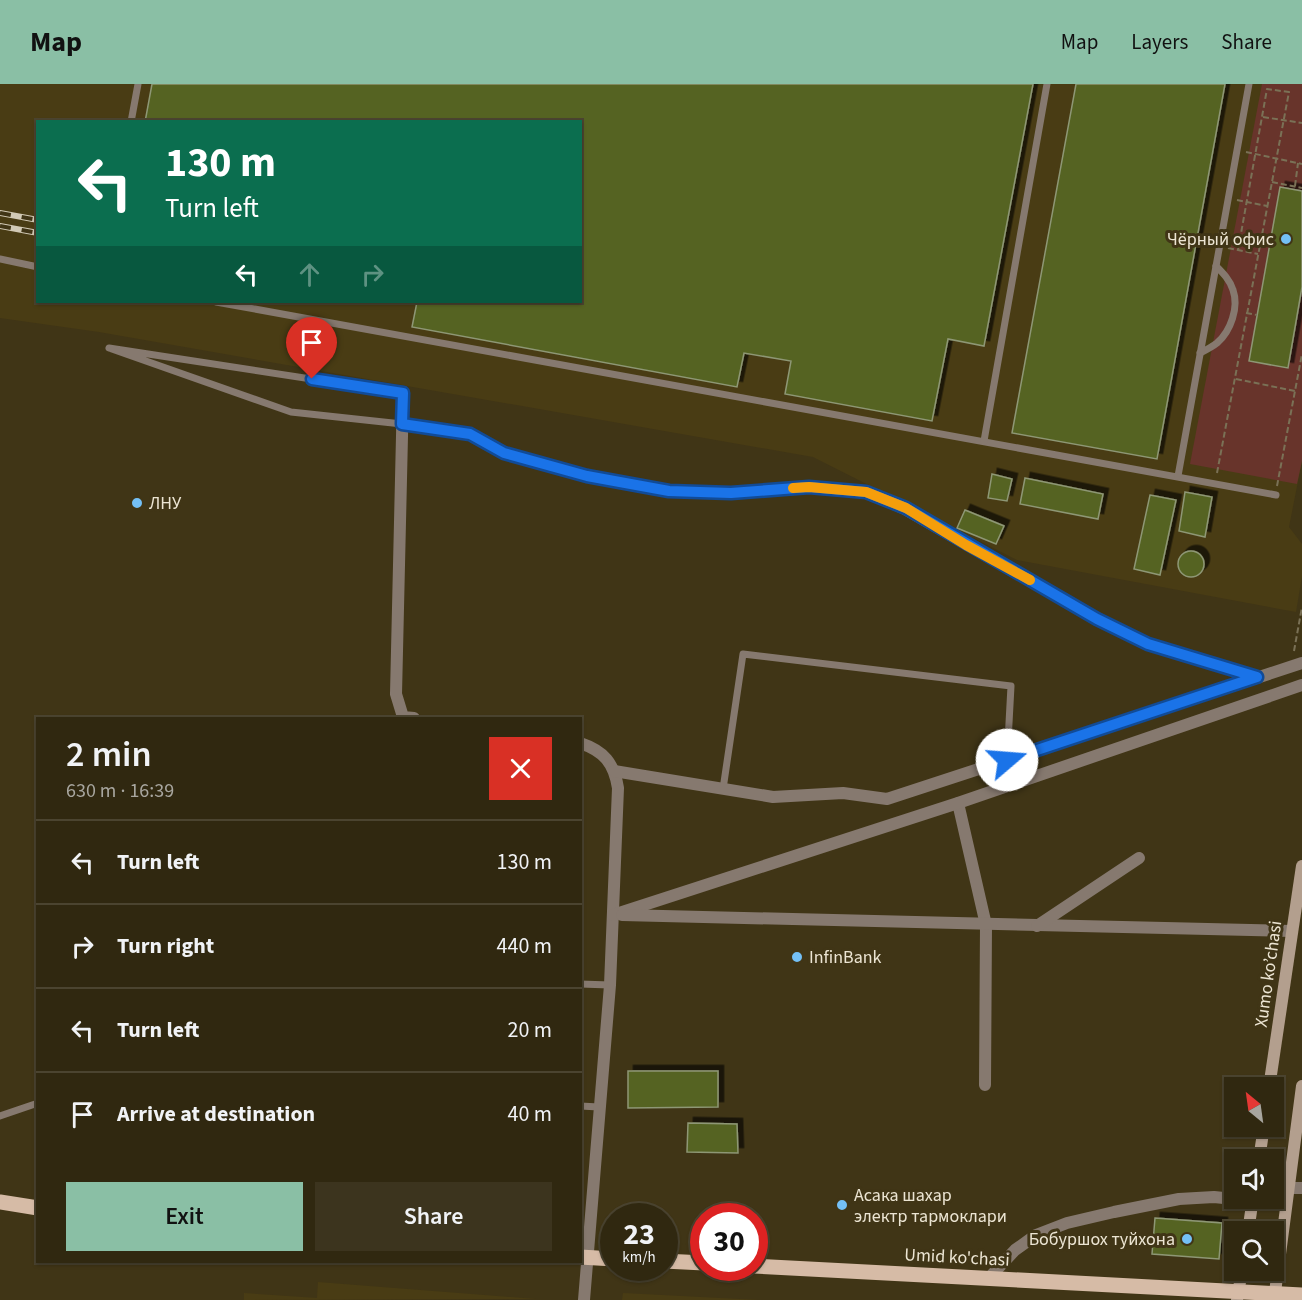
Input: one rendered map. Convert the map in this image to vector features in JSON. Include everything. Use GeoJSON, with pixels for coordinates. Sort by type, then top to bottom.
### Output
{"type":"FeatureCollection","features":[{"type":"Feature","properties":{"kind":"main road","name":"Xumo ko’chasi"},"geometry":{"type":"LineString","coordinates":[[1271,1077],[1302,866]]}},
{"type":"Feature","properties":{"kind":"main road"},"geometry":{"type":"LineString","coordinates":[[1274,1297],[1296,1188],[1302,1086]]}},
{"type":"Feature","properties":{"kind":"main road"},"geometry":{"type":"LineString","coordinates":[[0,1202],[36,1208]]}},
{"type":"Feature","properties":{"kind":"main road"},"geometry":{"type":"LineString","coordinates":[[584,1257],[600,1258]]}},
{"type":"Feature","properties":{"kind":"main road","name":"Umid ko'chasi"},"geometry":{"type":"LineString","coordinates":[[768,1267],[989,1278],[1274,1297],[1302,1295]]}},
{"type":"Feature","properties":{"kind":"street"},"geometry":{"type":"LineString","coordinates":[[403,393],[396,694],[403,717]]}},
{"type":"Feature","properties":{"kind":"street"},"geometry":{"type":"LineString","coordinates":[[402,424],[470,434],[504,453],[587,476],[669,491],[731,493],[809,487],[866,492],[906,508],[1097,619],[1148,644],[1257,677]]}},
{"type":"Feature","properties":{"kind":"street"},"geometry":{"type":"LineString","coordinates":[[614,771],[773,797],[843,793],[887,799],[1296,665]]}},
{"type":"Feature","properties":{"kind":"street"},"geometry":{"type":"LineString","coordinates":[[613,915],[958,803],[1302,685]]}},
{"type":"Feature","properties":{"kind":"street"},"geometry":{"type":"LineString","coordinates":[[582,744],[596,748],[606,758],[614,771],[618,788],[610,985],[584,1257],[584,1300]]}},
{"type":"Feature","properties":{"kind":"street"},"geometry":{"type":"LineString","coordinates":[[958,803],[986,925],[985,1084]]}},
{"type":"Feature","properties":{"kind":"street"},"geometry":{"type":"LineString","coordinates":[[1037,926],[1139,858]]}},
{"type":"Feature","properties":{"kind":"street"},"geometry":{"type":"LineString","coordinates":[[613,915],[1292,931]]}},
{"type":"Feature","properties":{"kind":"street"},"geometry":{"type":"LineString","coordinates":[[989,1278],[1015,1250],[1036,1235],[1059,1226],[1179,1199],[1224,1198]]}},
{"type":"Feature","properties":{"kind":"lane"},"geometry":{"type":"LineString","coordinates":[[132,120],[138,84]]}},
{"type":"Feature","properties":{"kind":"lane"},"geometry":{"type":"LineString","coordinates":[[984,441],[1047,84]]}},
{"type":"Feature","properties":{"kind":"lane"},"geometry":{"type":"LineString","coordinates":[[1178,476],[1249,84]]}},
{"type":"Feature","properties":{"kind":"lane"},"geometry":{"type":"LineString","coordinates":[[0,259],[36,267]]}},
{"type":"Feature","properties":{"kind":"lane"},"geometry":{"type":"LineString","coordinates":[[1200,353],[1218,342],[1229,328],[1235,311],[1234,291],[1228,279],[1216,266]]}},
{"type":"Feature","properties":{"kind":"lane"},"geometry":{"type":"LineString","coordinates":[[222,303],[1275,495]]}},
{"type":"Feature","properties":{"kind":"lane"},"geometry":{"type":"LineString","coordinates":[[402,424],[291,412],[109,348],[403,393]]}},
{"type":"Feature","properties":{"kind":"lane"},"geometry":{"type":"LineString","coordinates":[[723,789],[743,654],[1011,686],[1007,760]]}},
{"type":"Feature","properties":{"kind":"lane"},"geometry":{"type":"LineString","coordinates":[[1292,931],[1302,917]]}},
{"type":"Feature","properties":{"kind":"lane"},"geometry":{"type":"LineString","coordinates":[[582,984],[610,985]]}},
{"type":"Feature","properties":{"kind":"lane"},"geometry":{"type":"LineString","coordinates":[[0,1116],[36,1103]]}},
{"type":"Feature","properties":{"kind":"lane"},"geometry":{"type":"LineString","coordinates":[[582,1106],[599,1107]]}},
{"type":"Feature","properties":{"kind":"path"},"geometry":{"type":"LineString","coordinates":[[1215,483],[1289,92],[1268,89],[1238,250]]}},
{"type":"Feature","properties":{"kind":"path"},"geometry":{"type":"LineString","coordinates":[[1263,117],[1302,123]]}},
{"type":"Feature","properties":{"kind":"path"},"geometry":{"type":"LineString","coordinates":[[1237,151],[1300,164],[1295,186]]}},
{"type":"Feature","properties":{"kind":"path"},"geometry":{"type":"LineString","coordinates":[[1272,182],[1302,188]]}},
{"type":"Feature","properties":{"kind":"path"},"geometry":{"type":"LineString","coordinates":[[1228,198],[1267,206]]}},
{"type":"Feature","properties":{"kind":"path"},"geometry":{"type":"LineString","coordinates":[[1220,247],[1258,254]]}},
{"type":"Feature","properties":{"kind":"path"},"geometry":{"type":"LineString","coordinates":[[1235,311],[1257,315]]}},
{"type":"Feature","properties":{"kind":"path"},"geometry":{"type":"LineString","coordinates":[[1275,495],[1302,354]]}},
{"type":"Feature","properties":{"kind":"path"},"geometry":{"type":"LineString","coordinates":[[1235,379],[1295,391]]}},
{"type":"Feature","properties":{"kind":"path"},"geometry":{"type":"LineString","coordinates":[[1296,665],[1302,607]]}},
{"type":"Feature","properties":{"kind":"shaded area"},"geometry":{"type":"Polygon","coordinates":[[[0,84],[1302,84],[1302,461],[1289,527],[1302,544],[1302,576],[1296,612],[1017,560],[813,457],[99,332],[0,318],[0,84]]]}},
{"type":"Feature","properties":{"kind":"shaded area"},"geometry":{"type":"Polygon","coordinates":[[[1262,84],[1302,84],[1302,461],[1297,484],[1190,464],[1262,84]]]}},
{"type":"Feature","properties":{"kind":"shaded area"},"geometry":{"type":"Polygon","coordinates":[[[318,1282],[536,1299],[244,1300],[244,1293],[317,1298],[318,1282]]]}},
{"type":"Feature","properties":{"kind":"shaded area"},"geometry":{"type":"Polygon","coordinates":[[[623,1293],[759,1300],[622,1300],[623,1293]]]}},
{"type":"Feature","properties":{"kind":"building"},"geometry":{"type":"Polygon","coordinates":[[[152,84],[1033,84],[984,346],[948,339],[932,421],[785,394],[791,361],[744,353],[737,387],[412,327],[417,303],[582,303],[582,120],[145,120],[152,84]]]}},
{"type":"Feature","properties":{"kind":"building"},"geometry":{"type":"Polygon","coordinates":[[[1076,84],[1225,84],[1157,459],[1012,433],[1076,84]]]}},
{"type":"Feature","properties":{"kind":"building","name":"Чёрный офис"},"geometry":{"type":"Polygon","coordinates":[[[1280,187],[1302,191],[1302,287],[1288,368],[1249,361],[1280,187]]]}},
{"type":"Feature","properties":{"kind":"building"},"geometry":{"type":"Polygon","coordinates":[[[992,474],[1012,479],[1007,501],[988,498],[992,474]]]}},
{"type":"Feature","properties":{"kind":"building"},"geometry":{"type":"Polygon","coordinates":[[[1025,478],[1103,494],[1098,519],[1020,504],[1025,478]]]}},
{"type":"Feature","properties":{"kind":"building"},"geometry":{"type":"Polygon","coordinates":[[[1185,492],[1212,497],[1205,537],[1179,531],[1185,492]]]}},
{"type":"Feature","properties":{"kind":"building"},"geometry":{"type":"Polygon","coordinates":[[[1150,495],[1176,500],[1160,575],[1134,569],[1150,495]]]}},
{"type":"Feature","properties":{"kind":"building"},"geometry":{"type":"Polygon","coordinates":[[[965,510],[1004,526],[996,544],[957,528],[965,510]]]}},
{"type":"Feature","properties":{"kind":"building"},"geometry":{"type":"Polygon","coordinates":[[[1191,551],[1200,555],[1204,564],[1200,573],[1191,577],[1182,573],[1178,564],[1182,555],[1191,551]]]}},
{"type":"Feature","properties":{"kind":"building"},"geometry":{"type":"Polygon","coordinates":[[[628,1071],[718,1071],[718,1107],[628,1108],[628,1071]]]}},
{"type":"Feature","properties":{"kind":"building"},"geometry":{"type":"Polygon","coordinates":[[[688,1123],[737,1124],[738,1153],[687,1152],[688,1123]]]}},
{"type":"Feature","properties":{"kind":"building","name":"Бобуршох туйхона"},"geometry":{"type":"Polygon","coordinates":[[[1155,1218],[1222,1223],[1219,1259],[1152,1254],[1155,1218]]]}},
{"type":"Feature","properties":{"kind":"railway"},"geometry":{"type":"LineString","coordinates":[[0,213],[36,220]]}},
{"type":"Feature","properties":{"kind":"railway"},"geometry":{"type":"LineString","coordinates":[[0,226],[36,233]]}},
{"type":"Feature","properties":{"kind":"slow traffic"},"geometry":{"type":"LineString","coordinates":[[793,488],[809,487],[866,492],[906,508],[966,545],[1030,580]]}},
{"type":"Feature","properties":{"kind":"place","name":"Чёрный офис"},"geometry":{"type":"Point","coordinates":[1286,239]}},
{"type":"Feature","properties":{"kind":"place","name":"ЛНУ"},"geometry":{"type":"Point","coordinates":[137,503]}},
{"type":"Feature","properties":{"kind":"place","name":"InfinBank"},"geometry":{"type":"Point","coordinates":[797,957]}},
{"type":"Feature","properties":{"kind":"place","name":"Асака шахар электр тармоклари"},"geometry":{"type":"Point","coordinates":[842,1205]}},
{"type":"Feature","properties":{"kind":"place","name":"Бобуршох туйхона"},"geometry":{"type":"Point","coordinates":[1187,1239]}},
{"type":"Feature","properties":{"kind":"route"},"geometry":{"type":"LineString","coordinates":[[312,379],[403,393],[402,424],[470,434],[504,453],[587,476],[669,491],[731,493],[809,487],[866,492],[906,508],[966,545],[1097,619],[1148,644],[1257,677],[1007,760]]}}]}
